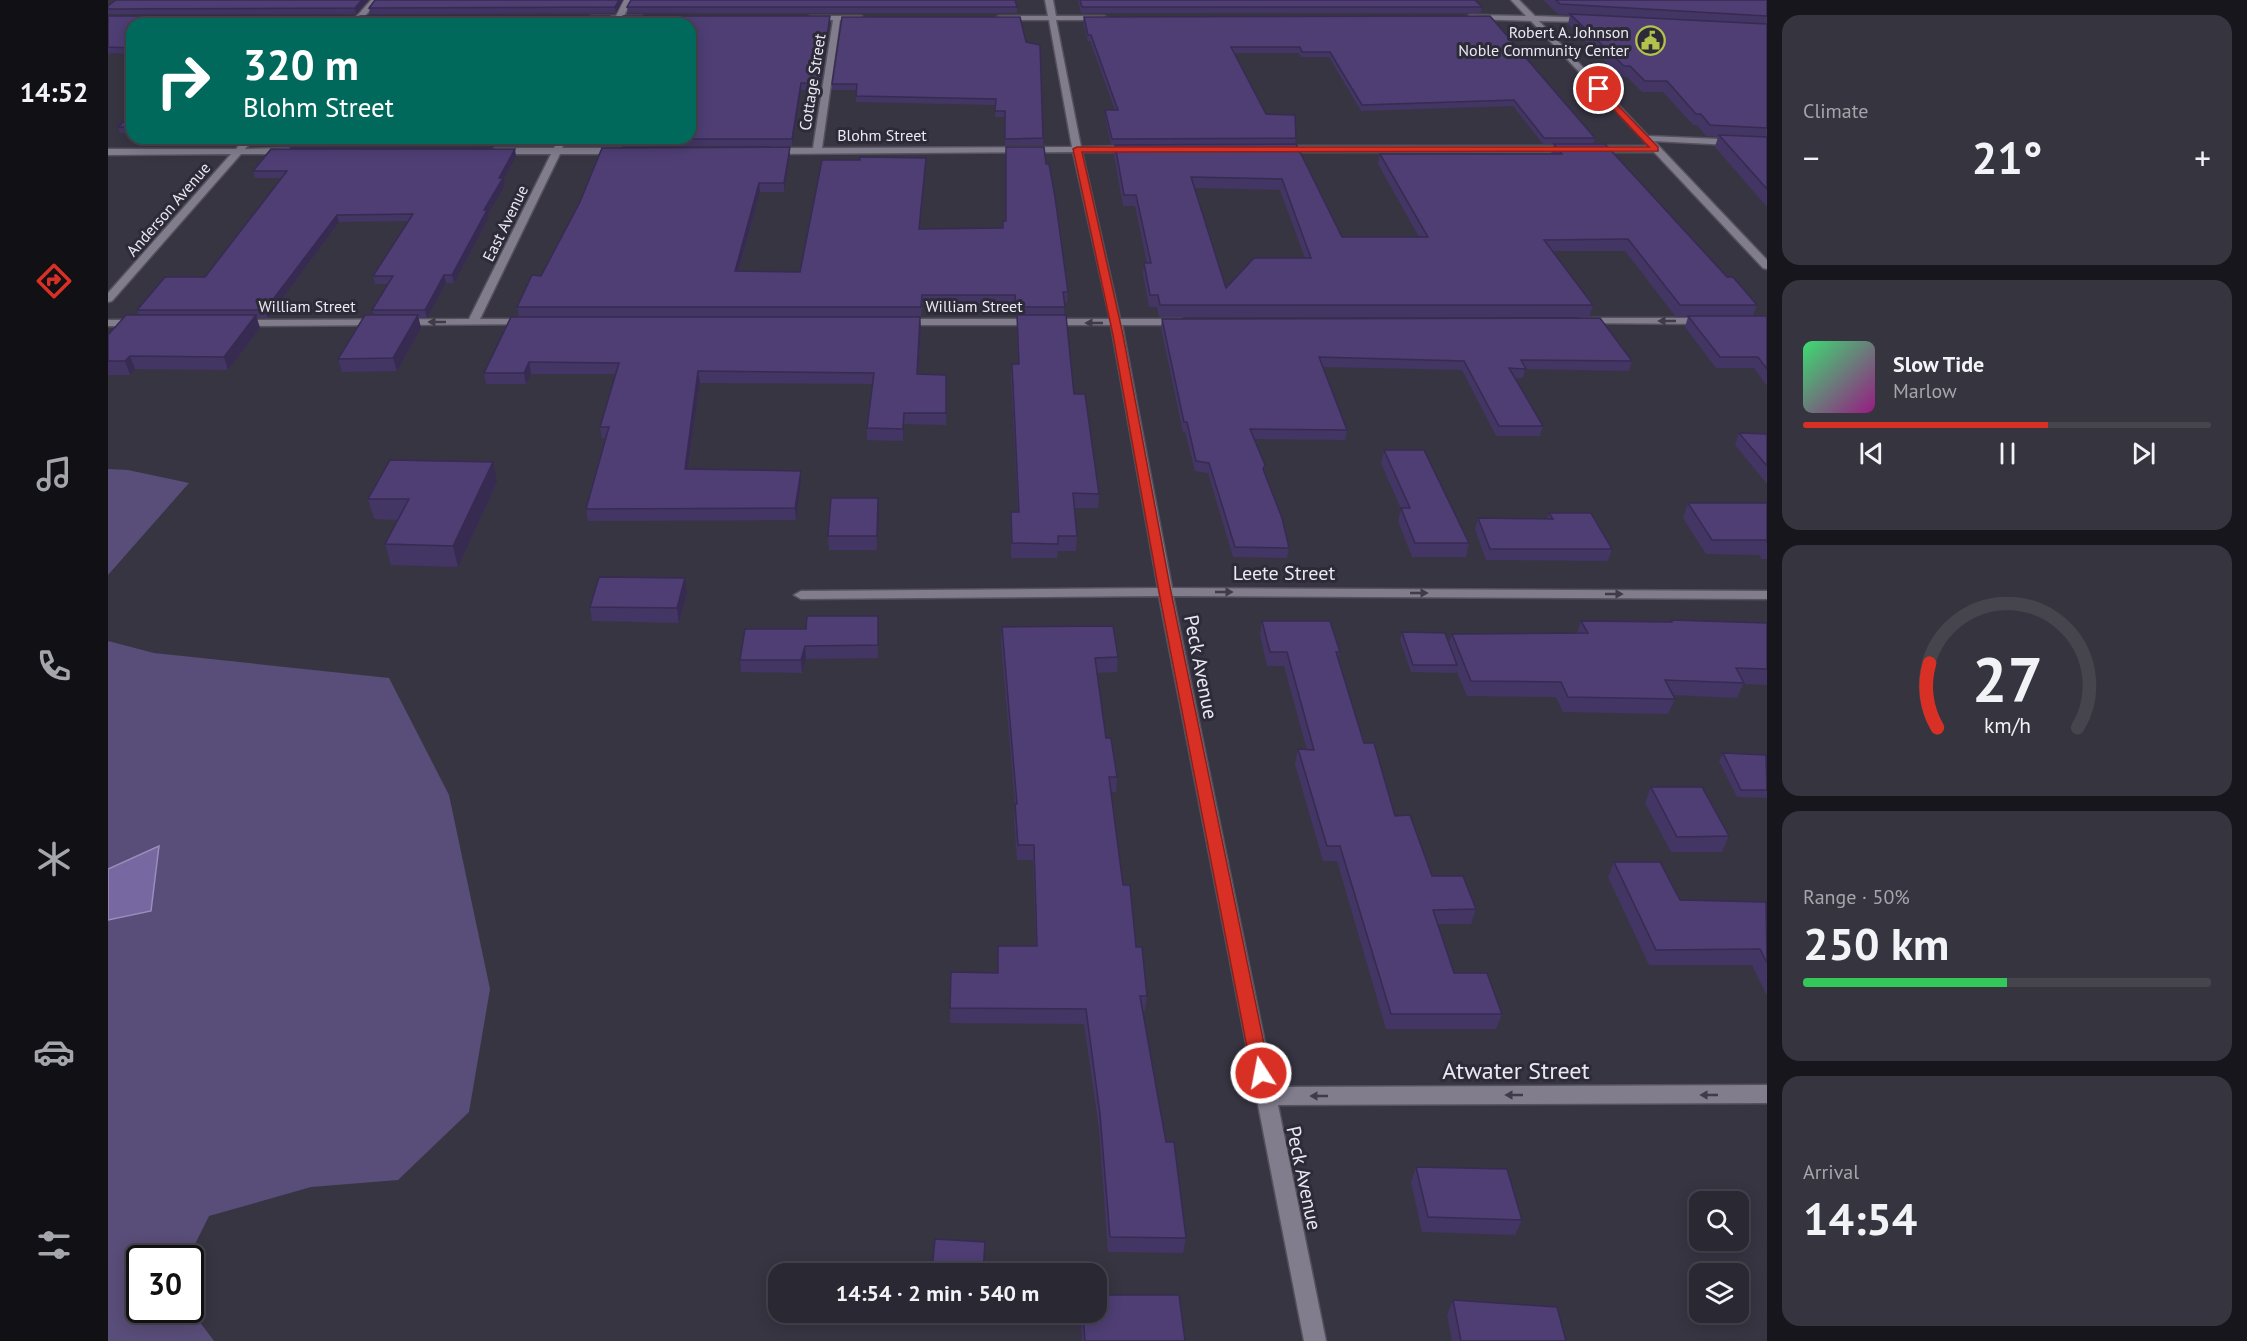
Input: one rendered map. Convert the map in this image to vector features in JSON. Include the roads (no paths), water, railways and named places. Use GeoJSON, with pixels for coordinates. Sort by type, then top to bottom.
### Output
{"type":"FeatureCollection","features":[{"type":"Feature","properties":{"kind":"street"},"geometry":{"type":"LineString","coordinates":[[359,18],[375,0]]}},
{"type":"Feature","properties":{"kind":"street"},"geometry":{"type":"LineString","coordinates":[[619,18],[628,0]]}},
{"type":"Feature","properties":{"kind":"street","name":"Peck Avenue"},"geometry":{"type":"LineString","coordinates":[[1049,0],[1077,149],[1116,322],[1165,592],[1315,1341]]}},
{"type":"Feature","properties":{"kind":"street"},"geometry":{"type":"LineString","coordinates":[[1515,0],[1767,266]]}},
{"type":"Feature","properties":{"kind":"street"},"geometry":{"type":"LineString","coordinates":[[1462,17],[1531,17],[1595,21]]}},
{"type":"Feature","properties":{"kind":"street"},"geometry":{"type":"LineString","coordinates":[[802,18],[872,18]]}},
{"type":"Feature","properties":{"kind":"street","name":"Cottage Street"},"geometry":{"type":"LineString","coordinates":[[817,151],[837,18]]}},
{"type":"Feature","properties":{"kind":"street"},"geometry":{"type":"LineString","coordinates":[[988,18],[1108,18]]}},
{"type":"Feature","properties":{"kind":"street"},"geometry":{"type":"LineString","coordinates":[[1645,138],[1767,144]]}},
{"type":"Feature","properties":{"kind":"street","name":"Anderson Avenue"},"geometry":{"type":"LineString","coordinates":[[108,299],[245,144]]}},
{"type":"Feature","properties":{"kind":"street","name":"East Avenue"},"geometry":{"type":"LineString","coordinates":[[473,322],[561,144]]}},
{"type":"Feature","properties":{"kind":"street","name":"Blohm Street"},"geometry":{"type":"LineString","coordinates":[[758,151],[1149,149]]}},
{"type":"Feature","properties":{"kind":"street"},"geometry":{"type":"LineString","coordinates":[[1268,149],[1656,149]]}},
{"type":"Feature","properties":{"kind":"street"},"geometry":{"type":"LineString","coordinates":[[108,153],[298,151]]}},
{"type":"Feature","properties":{"kind":"street"},"geometry":{"type":"LineString","coordinates":[[487,151],[628,151]]}},
{"type":"Feature","properties":{"kind":"street"},"geometry":{"type":"LineString","coordinates":[[1568,321],[1720,321]]}},
{"type":"Feature","properties":{"kind":"street","name":"William Street"},"geometry":{"type":"LineString","coordinates":[[226,323],[543,322]]}},
{"type":"Feature","properties":{"kind":"street","name":"William Street"},"geometry":{"type":"LineString","coordinates":[[885,322],[1189,322]]}},
{"type":"Feature","properties":{"kind":"street"},"geometry":{"type":"LineString","coordinates":[[108,323],[155,323]]}},
{"type":"Feature","properties":{"kind":"street","name":"Leete Street"},"geometry":{"type":"LineString","coordinates":[[801,595],[1165,592],[1767,595]]}},
{"type":"Feature","properties":{"kind":"street","name":"Atwater Street"},"geometry":{"type":"LineString","coordinates":[[1265,1096],[1767,1095]]}},
{"type":"Feature","properties":{"kind":"place","name":"Robert A. Johnson Noble Community Center"},"geometry":{"type":"Point","coordinates":[1650,41]}}]}
